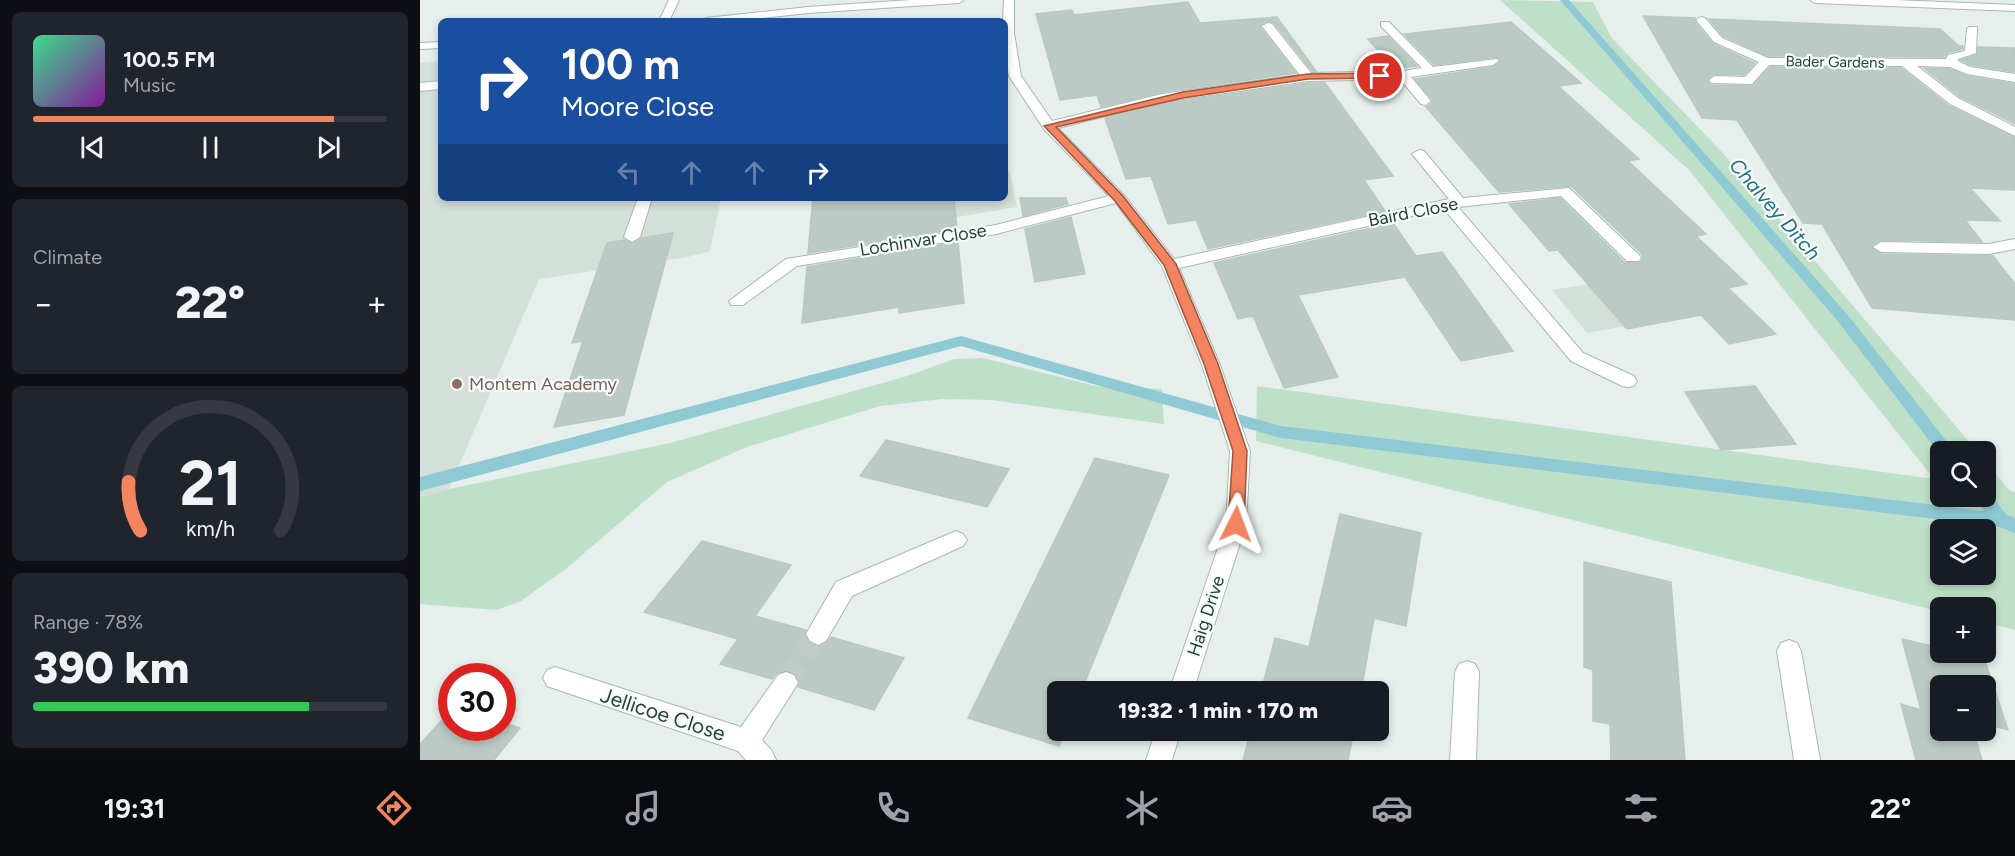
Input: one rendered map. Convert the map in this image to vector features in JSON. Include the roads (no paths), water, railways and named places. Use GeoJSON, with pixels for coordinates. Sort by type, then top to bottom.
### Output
{"type":"FeatureCollection","features":[{"type":"Feature","properties":{"kind":"street"},"geometry":{"type":"LineString","coordinates":[[665,18],[674,0]]}},
{"type":"Feature","properties":{"kind":"street"},"geometry":{"type":"LineString","coordinates":[[734,18],[808,10],[959,0]]}},
{"type":"Feature","properties":{"kind":"street","name":"Haig Drive"},"geometry":{"type":"LineString","coordinates":[[1010,0],[1008,33],[1010,77],[1049,126],[1119,198],[1170,264],[1211,364],[1235,442],[1240,451],[1236,524],[1185,681]]}},
{"type":"Feature","properties":{"kind":"street"},"geometry":{"type":"LineString","coordinates":[[1815,0],[2015,8]]}},
{"type":"Feature","properties":{"kind":"street","name":"Bader Gardens"},"geometry":{"type":"LineString","coordinates":[[1701,20],[1718,40],[1766,61],[1952,63],[1967,70],[2015,78]]}},
{"type":"Feature","properties":{"kind":"street"},"geometry":{"type":"LineString","coordinates":[[1385,24],[1431,71]]}},
{"type":"Feature","properties":{"kind":"street"},"geometry":{"type":"LineString","coordinates":[[1268,26],[1308,77]]}},
{"type":"Feature","properties":{"kind":"street"},"geometry":{"type":"LineString","coordinates":[[1952,63],[1952,57],[1970,53],[1973,29]]}},
{"type":"Feature","properties":{"kind":"street"},"geometry":{"type":"LineString","coordinates":[[420,46],[438,45]]}},
{"type":"Feature","properties":{"kind":"street"},"geometry":{"type":"LineString","coordinates":[[1049,126],[1162,98],[1308,77],[1403,75],[1493,61]]}},
{"type":"Feature","properties":{"kind":"street","name":"Bader Gardens"},"geometry":{"type":"LineString","coordinates":[[1715,80],[1748,81],[1766,61]]}},
{"type":"Feature","properties":{"kind":"street","name":"Bader Gardens"},"geometry":{"type":"LineString","coordinates":[[1904,62],[1954,101],[2015,132]]}},
{"type":"Feature","properties":{"kind":"street"},"geometry":{"type":"LineString","coordinates":[[1403,75],[1425,101]]}},
{"type":"Feature","properties":{"kind":"street"},"geometry":{"type":"LineString","coordinates":[[420,87],[438,85]]}},
{"type":"Feature","properties":{"kind":"street"},"geometry":{"type":"LineString","coordinates":[[1419,154],[1453,203],[1577,357],[1628,381]]}},
{"type":"Feature","properties":{"kind":"street","name":"Baird Close"},"geometry":{"type":"LineString","coordinates":[[1170,264],[1453,203],[1564,191],[1633,258]]}},
{"type":"Feature","properties":{"kind":"street","name":"Lochinvar Close"},"geometry":{"type":"LineString","coordinates":[[737,301],[792,262],[996,228],[1119,198]]}},
{"type":"Feature","properties":{"kind":"street"},"geometry":{"type":"LineString","coordinates":[[632,237],[644,201]]}},
{"type":"Feature","properties":{"kind":"street"},"geometry":{"type":"LineString","coordinates":[[1881,247],[1989,249],[2015,244]]}},
{"type":"Feature","properties":{"kind":"street"},"geometry":{"type":"LineString","coordinates":[[818,634],[844,589],[956,540]]}},
{"type":"Feature","properties":{"kind":"street"},"geometry":{"type":"LineString","coordinates":[[1789,651],[1807,760]]}},
{"type":"Feature","properties":{"kind":"street"},"geometry":{"type":"LineString","coordinates":[[1463,760],[1467,672]]}},
{"type":"Feature","properties":{"kind":"street","name":"Jellicoe Close"},"geometry":{"type":"LineString","coordinates":[[555,678],[746,741],[763,760]]}},
{"type":"Feature","properties":{"kind":"street"},"geometry":{"type":"LineString","coordinates":[[746,741],[786,683]]}},
{"type":"Feature","properties":{"kind":"street"},"geometry":{"type":"LineString","coordinates":[[1159,760],[1165,741]]}},
{"type":"Feature","properties":{"kind":"waterway","name":"Chalvey Ditch"},"geometry":{"type":"LineString","coordinates":[[1564,0],[1842,317],[1938,441]]}},
{"type":"Feature","properties":{"kind":"waterway"},"geometry":{"type":"LineString","coordinates":[[420,484],[961,341],[1281,432],[2001,520]]}},
{"type":"Feature","properties":{"kind":"waterway","name":"Chalvey Ditch"},"geometry":{"type":"LineString","coordinates":[[1991,507],[2001,520]]}},
{"type":"Feature","properties":{"kind":"waterway"},"geometry":{"type":"LineString","coordinates":[[2001,520],[2015,526]]}},
{"type":"Feature","properties":{"kind":"tunnel"},"geometry":{"type":"LineString","coordinates":[[786,683],[818,634]]}},
{"type":"Feature","properties":{"kind":"place","name":"Montem Academy"},"geometry":{"type":"Point","coordinates":[457,384]}}]}
